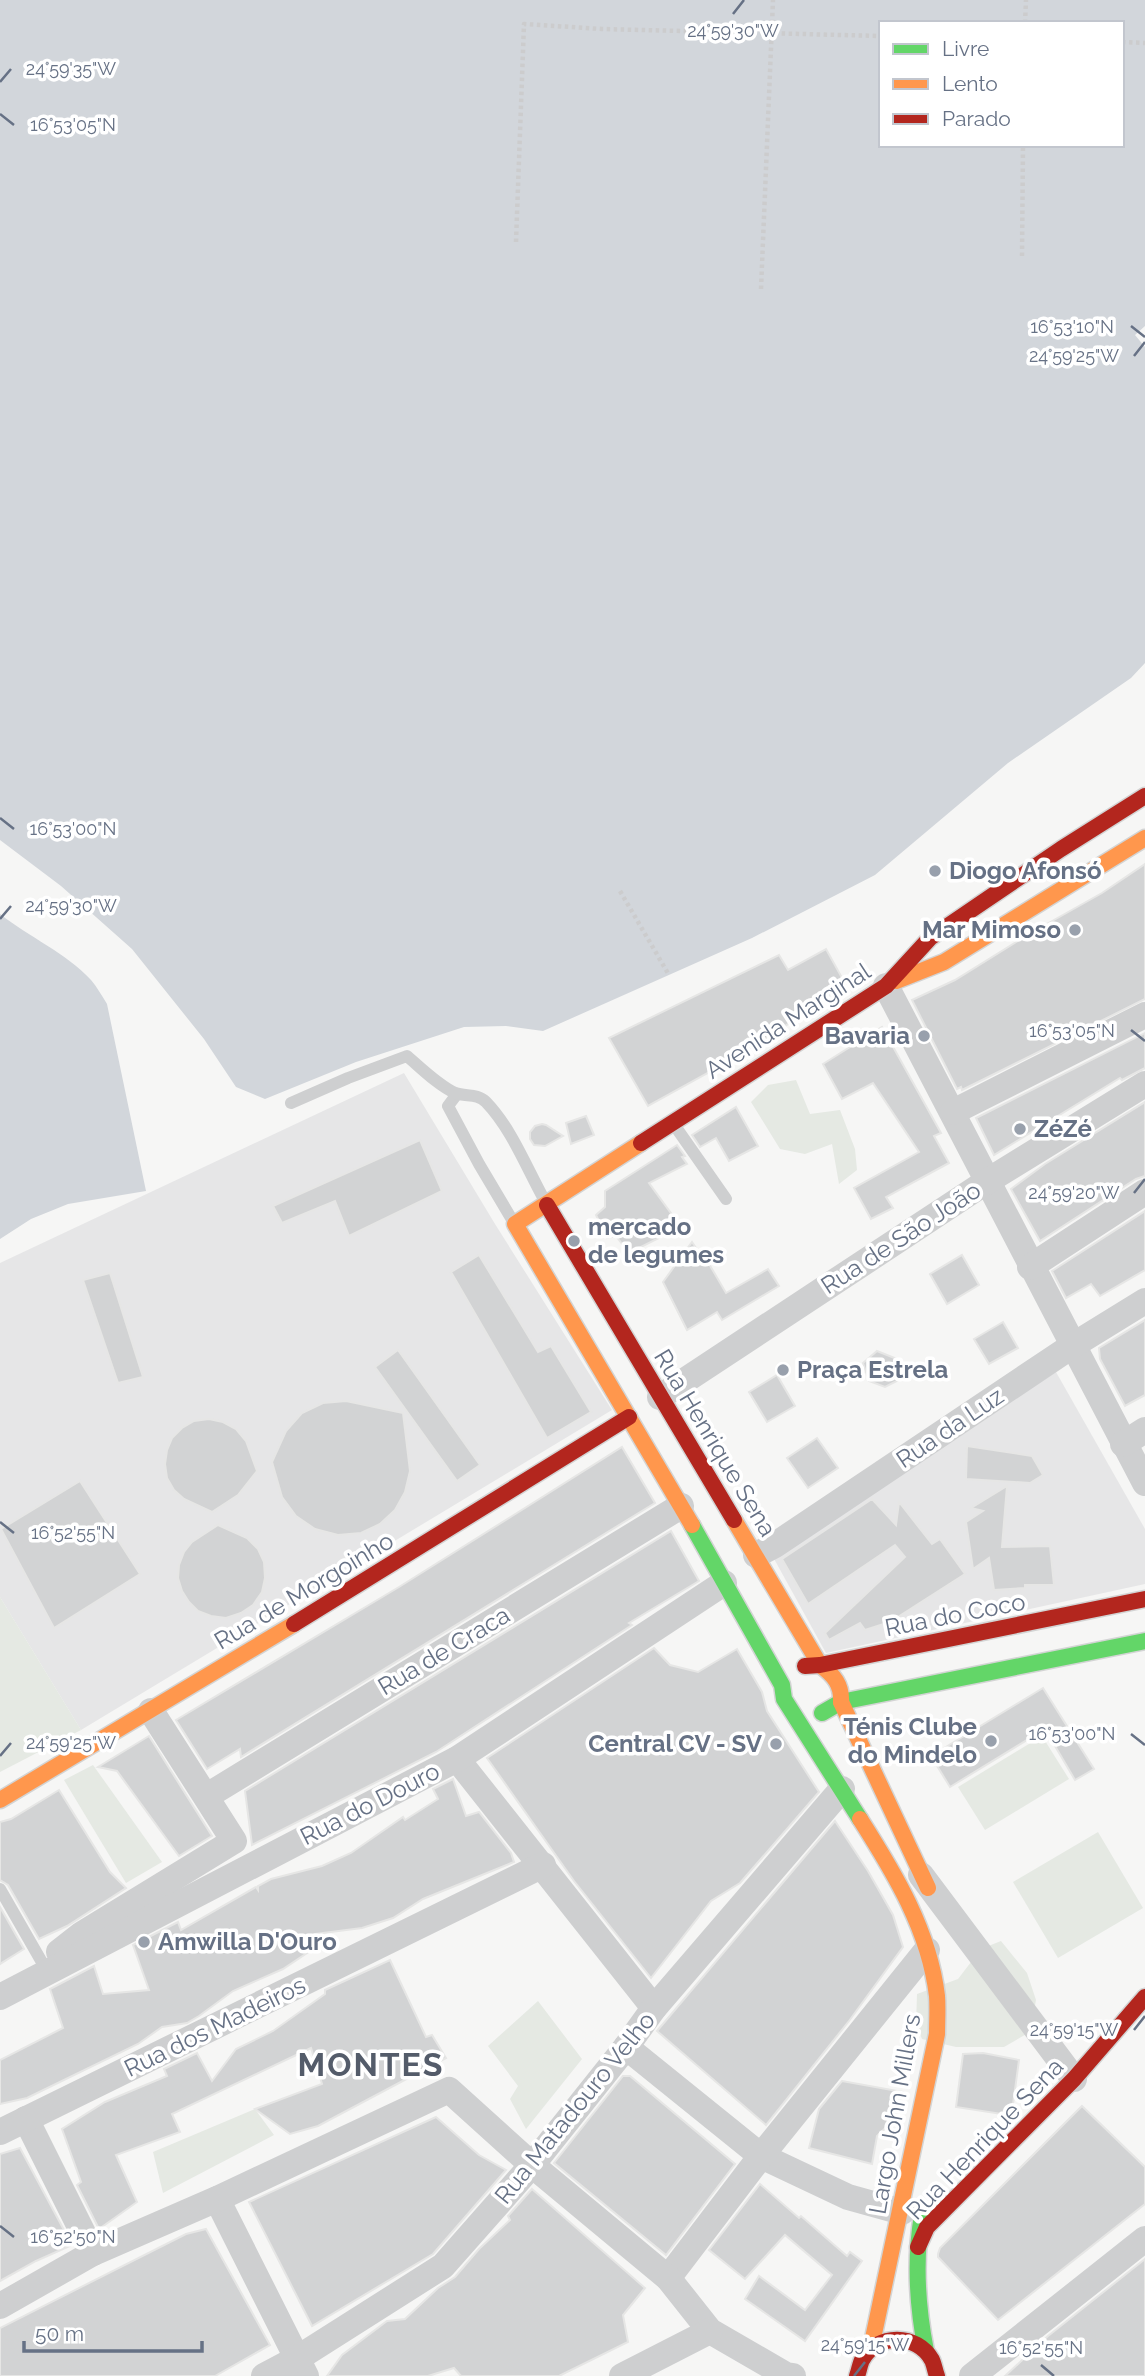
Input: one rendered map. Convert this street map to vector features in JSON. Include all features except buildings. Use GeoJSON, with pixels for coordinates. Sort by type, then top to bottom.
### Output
{"type":"FeatureCollection","features":[{"type":"Feature","properties":{"kind":"main road","name":"Avenida Marginal"},"geometry":{"type":"LineString","coordinates":[[515,1224],[886,985],[930,938],[1145,796]]}},
{"type":"Feature","properties":{"kind":"main road"},"geometry":{"type":"LineString","coordinates":[[886,985],[944,962],[1145,838]]}},
{"type":"Feature","properties":{"kind":"main road","name":"Rua Henrique Sena"},"geometry":{"type":"LineString","coordinates":[[547,1205],[820,1665],[832,1673],[839,1684],[843,1693],[841,1702]]}},
{"type":"Feature","properties":{"kind":"main road"},"geometry":{"type":"LineString","coordinates":[[515,1224],[681,1506],[782,1685],[784,1699],[794,1712],[814,1716],[829,1711],[841,1702],[1145,1641]]}},
{"type":"Feature","properties":{"kind":"main road","name":"Rua de Morgoinho"},"geometry":{"type":"LineString","coordinates":[[0,1800],[387,1568],[629,1417]]}},
{"type":"Feature","properties":{"kind":"main road","name":"Rua do Coco"},"geometry":{"type":"LineString","coordinates":[[782,1685],[792,1670],[1145,1599]]}},
{"type":"Feature","properties":{"kind":"main road","name":"Largo John Millers"},"geometry":{"type":"LineString","coordinates":[[841,1702],[921,1875],[937,1945],[937,2034],[913,2207],[871,2348],[860,2364],[858,2376]]}},
{"type":"Feature","properties":{"kind":"main road","name":"Largo John Millers"},"geometry":{"type":"LineString","coordinates":[[794,1712],[937,1945]]}},
{"type":"Feature","properties":{"kind":"main road","name":"Rua Henrique Sena"},"geometry":{"type":"LineString","coordinates":[[917,2252],[927,2227],[1074,2079],[1145,1997]]}},
{"type":"Feature","properties":{"kind":"main road","name":"Largo John Millers"},"geometry":{"type":"LineString","coordinates":[[913,2207],[917,2252],[915,2292],[936,2366]]}},
{"type":"Feature","properties":{"kind":"main road"},"geometry":{"type":"LineString","coordinates":[[871,2348],[899,2339],[909,2341],[936,2366]]}},
{"type":"Feature","properties":{"kind":"street"},"geometry":{"type":"LineString","coordinates":[[886,985],[1072,1346],[1134,1437],[1145,1483]]}},
{"type":"Feature","properties":{"kind":"street"},"geometry":{"type":"LineString","coordinates":[[953,1112],[1145,1015]]}},
{"type":"Feature","properties":{"kind":"street","name":"Rua de São João"},"geometry":{"type":"LineString","coordinates":[[660,1397],[986,1182],[1145,1084]]}},
{"type":"Feature","properties":{"kind":"street"},"geometry":{"type":"LineString","coordinates":[[1030,1267],[1145,1192]]}},
{"type":"Feature","properties":{"kind":"street","name":"Rua da Luz"},"geometry":{"type":"LineString","coordinates":[[756,1555],[775,1545],[1072,1346],[1145,1301]]}},
{"type":"Feature","properties":{"kind":"street","name":"Rua de Craca"},"geometry":{"type":"LineString","coordinates":[[207,1796],[681,1506]]}},
{"type":"Feature","properties":{"kind":"street","name":"Rua do Douro"},"geometry":{"type":"LineString","coordinates":[[2,1996],[457,1759],[724,1583]]}},
{"type":"Feature","properties":{"kind":"street"},"geometry":{"type":"LineString","coordinates":[[2,1996],[82,1934],[234,1841],[151,1711]]}},
{"type":"Feature","properties":{"kind":"street"},"geometry":{"type":"LineString","coordinates":[[457,1759],[654,2008]]}},
{"type":"Feature","properties":{"kind":"street","name":"Rua Matadouro Velho"},"geometry":{"type":"LineString","coordinates":[[264,2376],[302,2367],[443,2266],[532,2165],[654,2008],[842,1789]]}},
{"type":"Feature","properties":{"kind":"street","name":"Rua dos Madeiros"},"geometry":{"type":"LineString","coordinates":[[0,2133],[543,1865]]}},
{"type":"Feature","properties":{"kind":"street"},"geometry":{"type":"LineString","coordinates":[[921,1875],[1074,2079]]}},
{"type":"Feature","properties":{"kind":"street"},"geometry":{"type":"LineString","coordinates":[[668,2278],[761,2156],[937,1945]]}},
{"type":"Feature","properties":{"kind":"street"},"geometry":{"type":"LineString","coordinates":[[626,2047],[761,2156],[848,2197],[913,2207]]}},
{"type":"Feature","properties":{"kind":"street"},"geometry":{"type":"LineString","coordinates":[[0,2306],[93,2253],[217,2199],[449,2090],[532,2165],[668,2278],[710,2331],[786,2375],[793,2376]]}},
{"type":"Feature","properties":{"kind":"street"},"geometry":{"type":"LineString","coordinates":[[26,2119],[93,2253]]}},
{"type":"Feature","properties":{"kind":"street"},"geometry":{"type":"LineString","coordinates":[[217,2199],[302,2367]]}},
{"type":"Feature","properties":{"kind":"street"},"geometry":{"type":"LineString","coordinates":[[972,2376],[1145,2239]]}},
{"type":"Feature","properties":{"kind":"street"},"geometry":{"type":"LineString","coordinates":[[622,2376],[710,2331]]}},
{"type":"Feature","properties":{"kind":"lane"},"geometry":{"type":"LineString","coordinates":[[291,1103],[407,1056],[457,1094],[470,1094],[484,1101],[506,1129],[547,1205]]}},
{"type":"Feature","properties":{"kind":"lane"},"geometry":{"type":"LineString","coordinates":[[457,1094],[448,1106],[515,1224]]}},
{"type":"Feature","properties":{"kind":"lane"},"geometry":{"type":"LineString","coordinates":[[673,1123],[726,1199]]}},
{"type":"Feature","properties":{"kind":"lane"},"geometry":{"type":"LineString","coordinates":[[0,1889],[43,1964]]}},
{"type":"Feature","properties":{"kind":"path"},"geometry":{"type":"LineString","coordinates":[[761,289],[774,0]]}},
{"type":"Feature","properties":{"kind":"path"},"geometry":{"type":"LineString","coordinates":[[1025,21],[1026,0]]}},
{"type":"Feature","properties":{"kind":"path"},"geometry":{"type":"LineString","coordinates":[[516,242],[524,24],[602,29],[879,36]]}},
{"type":"Feature","properties":{"kind":"path"},"geometry":{"type":"LineString","coordinates":[[1124,42],[1145,43]]}},
{"type":"Feature","properties":{"kind":"path"},"geometry":{"type":"LineString","coordinates":[[1022,256],[1023,147]]}},
{"type":"Feature","properties":{"kind":"path"},"geometry":{"type":"LineString","coordinates":[[620,891],[669,975]]}},
{"type":"Feature","properties":{"kind":"shaded area"},"geometry":{"type":"Polygon","coordinates":[[[0,0],[1145,0],[1145,326],[1135,335],[1145,347],[1145,663],[1131,678],[1008,763],[875,875],[752,938],[543,1031],[506,1026],[464,1027],[356,1062],[265,1099],[236,1087],[204,1039],[132,949],[61,886],[0,840],[0,0]]]}},
{"type":"Feature","properties":{"kind":"shaded area"},"geometry":{"type":"Polygon","coordinates":[[[0,914],[81,970],[107,1004],[146,1191],[68,1204],[31,1219],[0,1239],[0,914]]]}},
{"type":"Feature","properties":{"kind":"shaded area"},"geometry":{"type":"Polygon","coordinates":[[[404,1073],[612,1410],[81,1730],[0,1597],[0,1263],[404,1073]]]}},
{"type":"Feature","properties":{"kind":"shaded area"},"geometry":{"type":"Polygon","coordinates":[[[796,1080],[810,1114],[840,1110],[855,1149],[857,1170],[839,1184],[832,1144],[805,1154],[780,1149],[751,1102],[768,1085],[796,1080]]]}},
{"type":"Feature","properties":{"kind":"shaded area"},"geometry":{"type":"Polygon","coordinates":[[[1056,1372],[1145,1529],[1145,1584],[826,1653],[773,1557],[1056,1372]]]}},
{"type":"Feature","properties":{"kind":"shaded area"},"geometry":{"type":"Polygon","coordinates":[[[0,1597],[81,1730],[0,1772],[0,1597]]]}},
{"type":"Feature","properties":{"kind":"shaded area"},"geometry":{"type":"Polygon","coordinates":[[[1042,1736],[1069,1779],[985,1830],[958,1787],[1042,1736]]]}},
{"type":"Feature","properties":{"kind":"shaded area"},"geometry":{"type":"Polygon","coordinates":[[[93,1765],[162,1862],[126,1883],[64,1780],[93,1765]]]}},
{"type":"Feature","properties":{"kind":"shaded area"},"geometry":{"type":"Polygon","coordinates":[[[1098,1832],[1143,1908],[1058,1958],[1013,1882],[1098,1832]]]}},
{"type":"Feature","properties":{"kind":"shaded area"},"geometry":{"type":"Polygon","coordinates":[[[1001,1941],[1027,1973],[1036,2000],[1030,2032],[1004,2047],[956,2047],[922,2039],[916,2025],[917,1994],[958,1979],[981,1949],[1001,1941]]]}},
{"type":"Feature","properties":{"kind":"shaded area"},"geometry":{"type":"Polygon","coordinates":[[[538,2001],[582,2059],[526,2129],[510,2099],[518,2086],[488,2046],[538,2001]]]}},
{"type":"Feature","properties":{"kind":"shaded area"},"geometry":{"type":"Polygon","coordinates":[[[255,2109],[274,2135],[163,2193],[153,2152],[255,2109]]]}},
{"type":"Feature","properties":{"kind":"traffic: fast"},"geometry":{"type":"LineString","coordinates":[[692,1525],[782,1685],[784,1699],[860,1819]]}},
{"type":"Feature","properties":{"kind":"traffic: fast"},"geometry":{"type":"LineString","coordinates":[[822,1713],[841,1702],[1145,1641]]}},
{"type":"Feature","properties":{"kind":"traffic: fast"},"geometry":{"type":"LineString","coordinates":[[922,2215],[918,2283],[926,2351]]}},
{"type":"Feature","properties":{"kind":"traffic: slow"},"geometry":{"type":"LineString","coordinates":[[896,981],[944,962],[1145,838]]}},
{"type":"Feature","properties":{"kind":"traffic: slow"},"geometry":{"type":"LineString","coordinates":[[641,1143],[515,1224],[692,1525]]}},
{"type":"Feature","properties":{"kind":"traffic: slow"},"geometry":{"type":"LineString","coordinates":[[734,1520],[820,1665],[836,1681],[841,1702]]}},
{"type":"Feature","properties":{"kind":"traffic: slow"},"geometry":{"type":"LineString","coordinates":[[0,1800],[294,1624]]}},
{"type":"Feature","properties":{"kind":"traffic: slow"},"geometry":{"type":"LineString","coordinates":[[841,1702],[928,1888]]}},
{"type":"Feature","properties":{"kind":"traffic: slow"},"geometry":{"type":"LineString","coordinates":[[860,1819],[909,1903],[927,1948],[937,1996],[937,2034],[871,2348]]}},
{"type":"Feature","properties":{"kind":"traffic: jam"},"geometry":{"type":"LineString","coordinates":[[641,1143],[886,986],[930,938],[1145,796]]}},
{"type":"Feature","properties":{"kind":"traffic: jam"},"geometry":{"type":"LineString","coordinates":[[547,1205],[734,1520]]}},
{"type":"Feature","properties":{"kind":"traffic: jam"},"geometry":{"type":"LineString","coordinates":[[294,1624],[629,1417]]}},
{"type":"Feature","properties":{"kind":"traffic: jam"},"geometry":{"type":"LineString","coordinates":[[805,1666],[1145,1599]]}},
{"type":"Feature","properties":{"kind":"traffic: jam"},"geometry":{"type":"LineString","coordinates":[[918,2247],[927,2227],[1074,2079],[1145,1997]]}},
{"type":"Feature","properties":{"kind":"traffic: jam"},"geometry":{"type":"LineString","coordinates":[[857,2376],[862,2360],[869,2351],[887,2341],[897,2340],[907,2341],[925,2351],[932,2360],[937,2376]]}},
{"type":"Feature","properties":{"kind":"place","name":"Diogo Afonsó"},"geometry":{"type":"Point","coordinates":[935,871]}},
{"type":"Feature","properties":{"kind":"place","name":"Mar Mimoso"},"geometry":{"type":"Point","coordinates":[1075,930]}},
{"type":"Feature","properties":{"kind":"place","name":"Bavaria"},"geometry":{"type":"Point","coordinates":[924,1036]}},
{"type":"Feature","properties":{"kind":"place","name":"ZéZé"},"geometry":{"type":"Point","coordinates":[1020,1129]}},
{"type":"Feature","properties":{"kind":"place","name":"mercado de legumes"},"geometry":{"type":"Point","coordinates":[574,1241]}},
{"type":"Feature","properties":{"kind":"place","name":"Praça Estrela"},"geometry":{"type":"Point","coordinates":[783,1370]}},
{"type":"Feature","properties":{"kind":"place","name":"Ténis Clube do Mindelo"},"geometry":{"type":"Point","coordinates":[991,1741]}},
{"type":"Feature","properties":{"kind":"place","name":"Central CV - SV"},"geometry":{"type":"Point","coordinates":[776,1744]}},
{"type":"Feature","properties":{"kind":"place","name":"Amwilla D'Ouro"},"geometry":{"type":"Point","coordinates":[144,1942]}},
{"type":"Feature","properties":{"kind":"district","name":"MONTES"},"geometry":{"type":"Point","coordinates":[371,2065]}}]}
